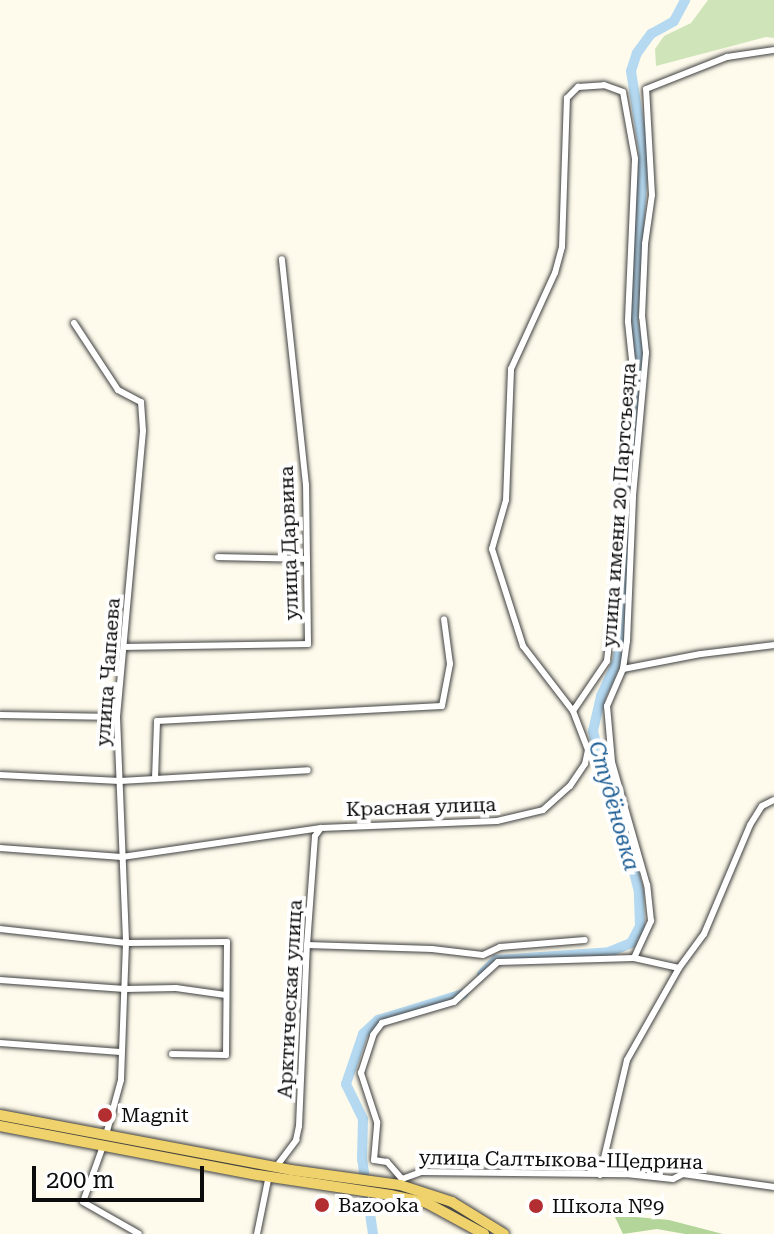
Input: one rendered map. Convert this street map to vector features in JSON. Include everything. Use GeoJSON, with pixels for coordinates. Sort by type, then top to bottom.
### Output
{"type":"FeatureCollection","features":[{"type":"Feature","properties":{"kind":"main road"},"geometry":{"type":"LineString","coordinates":[[0,1115],[104,1141]]}},
{"type":"Feature","properties":{"kind":"main road"},"geometry":{"type":"LineString","coordinates":[[0,1126],[104,1141],[290,1175],[396,1186],[452,1202],[504,1234]]}},
{"type":"Feature","properties":{"kind":"main road"},"geometry":{"type":"LineString","coordinates":[[396,1186],[484,1234]]}},
{"type":"Feature","properties":{"kind":"street","name":"улица имени 20 Партсъезда"},"geometry":{"type":"LineString","coordinates":[[634,958],[651,921],[651,903],[612,762],[607,706],[623,669],[646,353],[642,317],[645,244],[652,195],[646,89],[727,57],[774,50]]}},
{"type":"Feature","properties":{"kind":"street","name":"улица имени 20 Партсъезда"},"geometry":{"type":"LineString","coordinates":[[573,711],[607,661],[617,579],[632,360],[628,322],[635,159],[623,92],[604,85],[578,87]]}},
{"type":"Feature","properties":{"kind":"street","name":"Красная улица"},"geometry":{"type":"LineString","coordinates":[[0,848],[122,857],[321,828],[497,821],[543,810],[570,786],[587,758],[588,750],[573,711],[523,646],[492,549],[506,500],[511,369],[555,273],[562,247],[567,98],[578,87]]}},
{"type":"Feature","properties":{"kind":"street","name":"улица Дарвина"},"geometry":{"type":"LineString","coordinates":[[124,647],[308,644],[306,485],[282,259]]}},
{"type":"Feature","properties":{"kind":"street","name":"улица Чапаева"},"geometry":{"type":"LineString","coordinates":[[74,323],[118,390],[141,402],[143,431],[117,717],[126,943],[121,1080],[83,1202],[139,1234]]}},
{"type":"Feature","properties":{"kind":"street"},"geometry":{"type":"LineString","coordinates":[[218,557],[307,559]]}},
{"type":"Feature","properties":{"kind":"street"},"geometry":{"type":"LineString","coordinates":[[155,779],[157,721],[442,706],[450,664],[444,619]]}},
{"type":"Feature","properties":{"kind":"street"},"geometry":{"type":"LineString","coordinates":[[623,669],[701,654],[774,645]]}},
{"type":"Feature","properties":{"kind":"street"},"geometry":{"type":"LineString","coordinates":[[0,715],[117,717]]}},
{"type":"Feature","properties":{"kind":"street"},"geometry":{"type":"LineString","coordinates":[[0,775],[120,781],[308,770]]}},
{"type":"Feature","properties":{"kind":"street"},"geometry":{"type":"LineString","coordinates":[[600,1175],[627,1060],[679,968],[704,934],[750,825],[762,806],[774,800]]}},
{"type":"Feature","properties":{"kind":"street","name":"Арктическая улица"},"geometry":{"type":"LineString","coordinates":[[266,1170],[296,1140],[299,1126],[315,836],[321,828]]}},
{"type":"Feature","properties":{"kind":"street"},"geometry":{"type":"LineString","coordinates":[[0,929],[126,943],[227,942],[226,1055],[172,1054]]}},
{"type":"Feature","properties":{"kind":"street"},"geometry":{"type":"LineString","coordinates":[[307,945],[432,949],[483,955],[500,947],[585,940]]}},
{"type":"Feature","properties":{"kind":"street"},"geometry":{"type":"LineString","coordinates":[[396,1186],[387,1162],[374,1160],[377,1122],[361,1073],[373,1035],[382,1023],[454,1002],[498,962],[634,958],[679,968]]}},
{"type":"Feature","properties":{"kind":"street"},"geometry":{"type":"LineString","coordinates":[[0,980],[125,989],[176,988],[226,995]]}},
{"type":"Feature","properties":{"kind":"street"},"geometry":{"type":"LineString","coordinates":[[0,1043],[121,1052]]}},
{"type":"Feature","properties":{"kind":"street"},"geometry":{"type":"LineString","coordinates":[[257,1234],[266,1170]]}},
{"type":"Feature","properties":{"kind":"street","name":"улица Салтыкова-Щедрина"},"geometry":{"type":"LineString","coordinates":[[396,1186],[421,1172],[673,1179],[683,1174],[774,1187]]}},
{"type":"Feature","properties":{"kind":"green space"},"geometry":{"type":"Polygon","coordinates":[[[708,0],[774,0],[774,38],[766,37],[656,66],[655,49],[664,36],[691,23],[708,0]]]}},
{"type":"Feature","properties":{"kind":"green space"},"geometry":{"type":"Polygon","coordinates":[[[614,1215],[669,1220],[723,1234],[685,1234],[657,1229],[623,1234],[614,1215]]]}},
{"type":"Feature","properties":{"kind":"waterway","name":"Студёновка"},"geometry":{"type":"LineString","coordinates":[[482,974],[496,960],[609,952],[631,943],[640,926],[639,892],[618,809],[605,780],[593,731],[601,696],[618,660],[639,352],[633,322],[644,154],[631,71],[637,53],[651,34],[674,21],[685,0]]}},
{"type":"Feature","properties":{"kind":"waterway","name":"Студёновка"},"geometry":{"type":"LineString","coordinates":[[373,1234],[362,1159],[363,1119],[346,1084],[363,1034],[378,1020],[463,994]]}},
{"type":"Feature","properties":{"kind":"place","name":"Magnit"},"geometry":{"type":"Point","coordinates":[105,1115]}},
{"type":"Feature","properties":{"kind":"place","name":"Bazooka"},"geometry":{"type":"Point","coordinates":[322,1205]}},
{"type":"Feature","properties":{"kind":"place","name":"Школа №9"},"geometry":{"type":"Point","coordinates":[536,1206]}}]}
